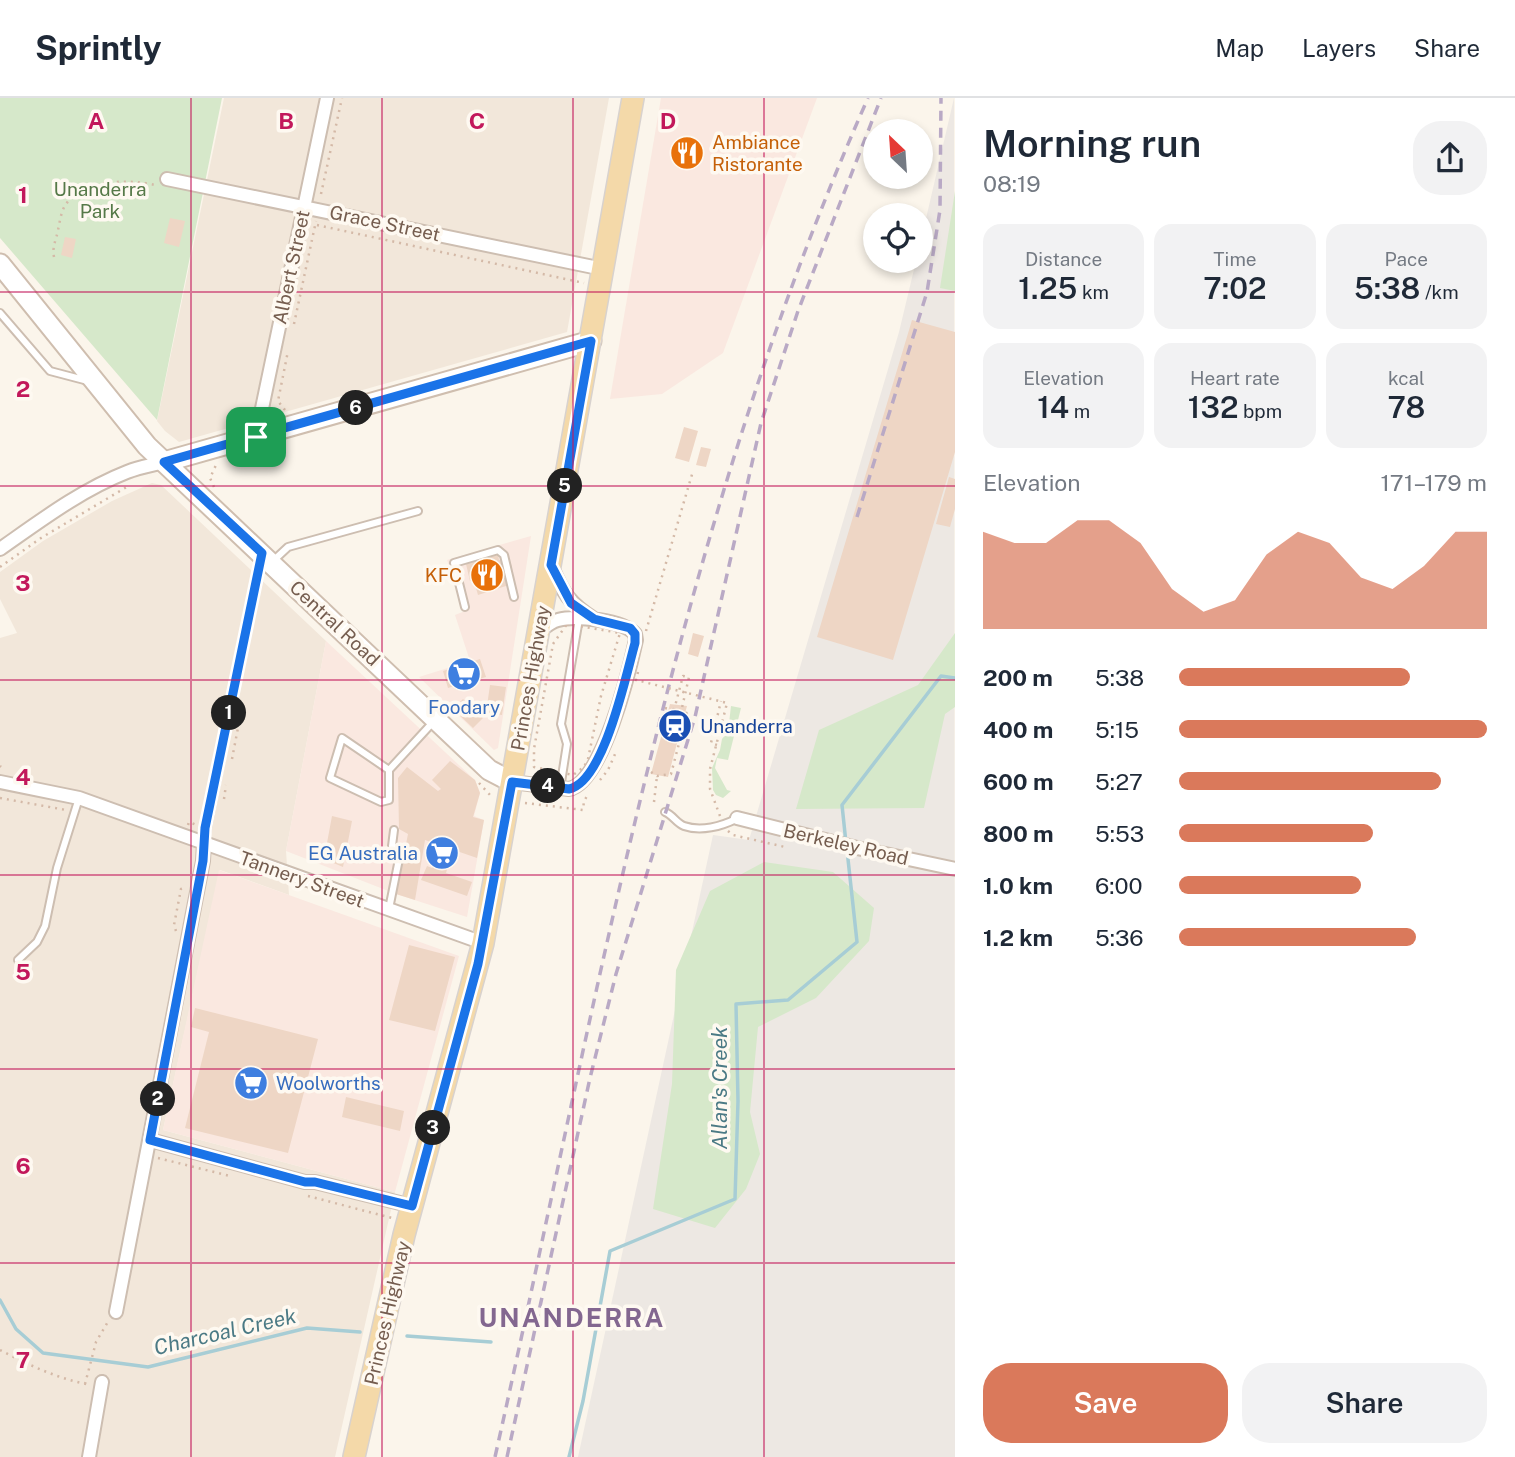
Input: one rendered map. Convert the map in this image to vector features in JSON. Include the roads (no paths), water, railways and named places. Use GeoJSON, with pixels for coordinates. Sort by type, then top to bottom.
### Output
{"type":"FeatureCollection","features":[{"type":"Feature","properties":{"kind":"main road","name":"Princes Highway"},"geometry":{"type":"LineString","coordinates":[[354,1457],[412,1206],[482,943],[633,98]]}},
{"type":"Feature","properties":{"kind":"main road","name":"Central Road"},"geometry":{"type":"LineString","coordinates":[[0,264],[142,440],[489,770],[512,782]]}},
{"type":"Feature","properties":{"kind":"main road"},"geometry":{"type":"LineString","coordinates":[[164,462],[591,341]]}},
{"type":"Feature","properties":{"kind":"street","name":"Albert Street"},"geometry":{"type":"LineString","coordinates":[[256,437],[327,98]]}},
{"type":"Feature","properties":{"kind":"street","name":"Grace Street"},"geometry":{"type":"LineString","coordinates":[[162,182],[304,206],[603,269]]}},
{"type":"Feature","properties":{"kind":"street"},"geometry":{"type":"LineString","coordinates":[[0,549],[99,485],[128,471],[164,462]]}},
{"type":"Feature","properties":{"kind":"street"},"geometry":{"type":"LineString","coordinates":[[512,782],[561,789],[578,786],[594,767],[608,736],[635,643],[635,634],[630,628],[594,619],[571,603],[551,565]]}},
{"type":"Feature","properties":{"kind":"street"},"geometry":{"type":"LineString","coordinates":[[538,633],[556,620],[575,623],[594,619]]}},
{"type":"Feature","properties":{"kind":"street","name":"Tannery Street"},"geometry":{"type":"LineString","coordinates":[[0,782],[79,798],[482,943]]}},
{"type":"Feature","properties":{"kind":"street","name":"Berkeley Road"},"geometry":{"type":"LineString","coordinates":[[737,818],[836,844],[955,869]]}},
{"type":"Feature","properties":{"kind":"street"},"geometry":{"type":"LineString","coordinates":[[116,1312],[203,861],[204,843]]}},
{"type":"Feature","properties":{"kind":"street"},"geometry":{"type":"LineString","coordinates":[[150,1140],[305,1182],[315,1182],[412,1206]]}},
{"type":"Feature","properties":{"kind":"street"},"geometry":{"type":"LineString","coordinates":[[89,1457],[102,1385]]}},
{"type":"Feature","properties":{"kind":"lane"},"geometry":{"type":"LineString","coordinates":[[0,313],[50,371],[100,385]]}},
{"type":"Feature","properties":{"kind":"lane"},"geometry":{"type":"LineString","coordinates":[[204,843],[266,558],[288,547],[418,511]]}},
{"type":"Feature","properties":{"kind":"lane"},"geometry":{"type":"LineString","coordinates":[[465,607],[454,563],[498,550],[504,555],[514,597]]}},
{"type":"Feature","properties":{"kind":"lane"},"geometry":{"type":"LineString","coordinates":[[561,789],[567,744],[561,724],[575,623]]}},
{"type":"Feature","properties":{"kind":"lane"},"geometry":{"type":"LineString","coordinates":[[389,770],[342,738],[330,778],[381,802],[389,800],[389,770],[436,719]]}},
{"type":"Feature","properties":{"kind":"lane"},"geometry":{"type":"LineString","coordinates":[[18,960],[37,942],[45,926],[57,868],[79,798]]}},
{"type":"Feature","properties":{"kind":"lane"},"geometry":{"type":"LineString","coordinates":[[665,812],[686,827],[723,825],[737,818]]}},
{"type":"Feature","properties":{"kind":"lane"},"geometry":{"type":"LineString","coordinates":[[389,911],[401,849],[392,846],[394,830]]}},
{"type":"Feature","properties":{"kind":"waterway","name":"Allan's Creek"},"geometry":{"type":"LineString","coordinates":[[846,843],[842,805],[941,676],[955,678]]}},
{"type":"Feature","properties":{"kind":"waterway","name":"Allan's Creek"},"geometry":{"type":"LineString","coordinates":[[569,1457],[583,1401],[610,1251],[735,1199],[738,1101],[736,1004],[788,1000],[857,942],[847,850]]}},
{"type":"Feature","properties":{"kind":"waterway","name":"Charcoal Creek"},"geometry":{"type":"LineString","coordinates":[[0,1300],[16,1329],[43,1353],[148,1367],[307,1328],[360,1332]]}},
{"type":"Feature","properties":{"kind":"waterway","name":"Charcoal Creek"},"geometry":{"type":"LineString","coordinates":[[561,1325],[598,1316]]}},
{"type":"Feature","properties":{"kind":"waterway","name":"Charcoal Creek"},"geometry":{"type":"LineString","coordinates":[[407,1336],[491,1342]]}},
{"type":"Feature","properties":{"kind":"railway"},"geometry":{"type":"LineString","coordinates":[[495,1457],[608,940],[648,768],[693,597],[743,428],[801,262],[868,98]]}},
{"type":"Feature","properties":{"kind":"railway"},"geometry":{"type":"LineString","coordinates":[[507,1457],[590,1078],[616,974],[695,717],[761,423],[798,311],[881,98]]}},
{"type":"Feature","properties":{"kind":"railway"},"geometry":{"type":"LineString","coordinates":[[857,517],[927,292],[940,210],[941,98]]}},
{"type":"Feature","properties":{"kind":"place","name":"Ambiance Ristorante"},"geometry":{"type":"Point","coordinates":[687,153]}},
{"type":"Feature","properties":{"kind":"place","name":"KFC"},"geometry":{"type":"Point","coordinates":[487,575]}},
{"type":"Feature","properties":{"kind":"place","name":"Foodary"},"geometry":{"type":"Point","coordinates":[464,674]}},
{"type":"Feature","properties":{"kind":"place","name":"Unanderra"},"geometry":{"type":"Point","coordinates":[675,726]}},
{"type":"Feature","properties":{"kind":"place","name":"EG Australia"},"geometry":{"type":"Point","coordinates":[442,853]}},
{"type":"Feature","properties":{"kind":"place","name":"Woolworths"},"geometry":{"type":"Point","coordinates":[251,1083]}},
{"type":"Feature","properties":{"kind":"district","name":"UNANDERRA"},"geometry":{"type":"Point","coordinates":[572,1318]}},
{"type":"Feature","properties":{"kind":"park label","name":"Unanderra Park"},"geometry":{"type":"Point","coordinates":[100,200]}}]}
